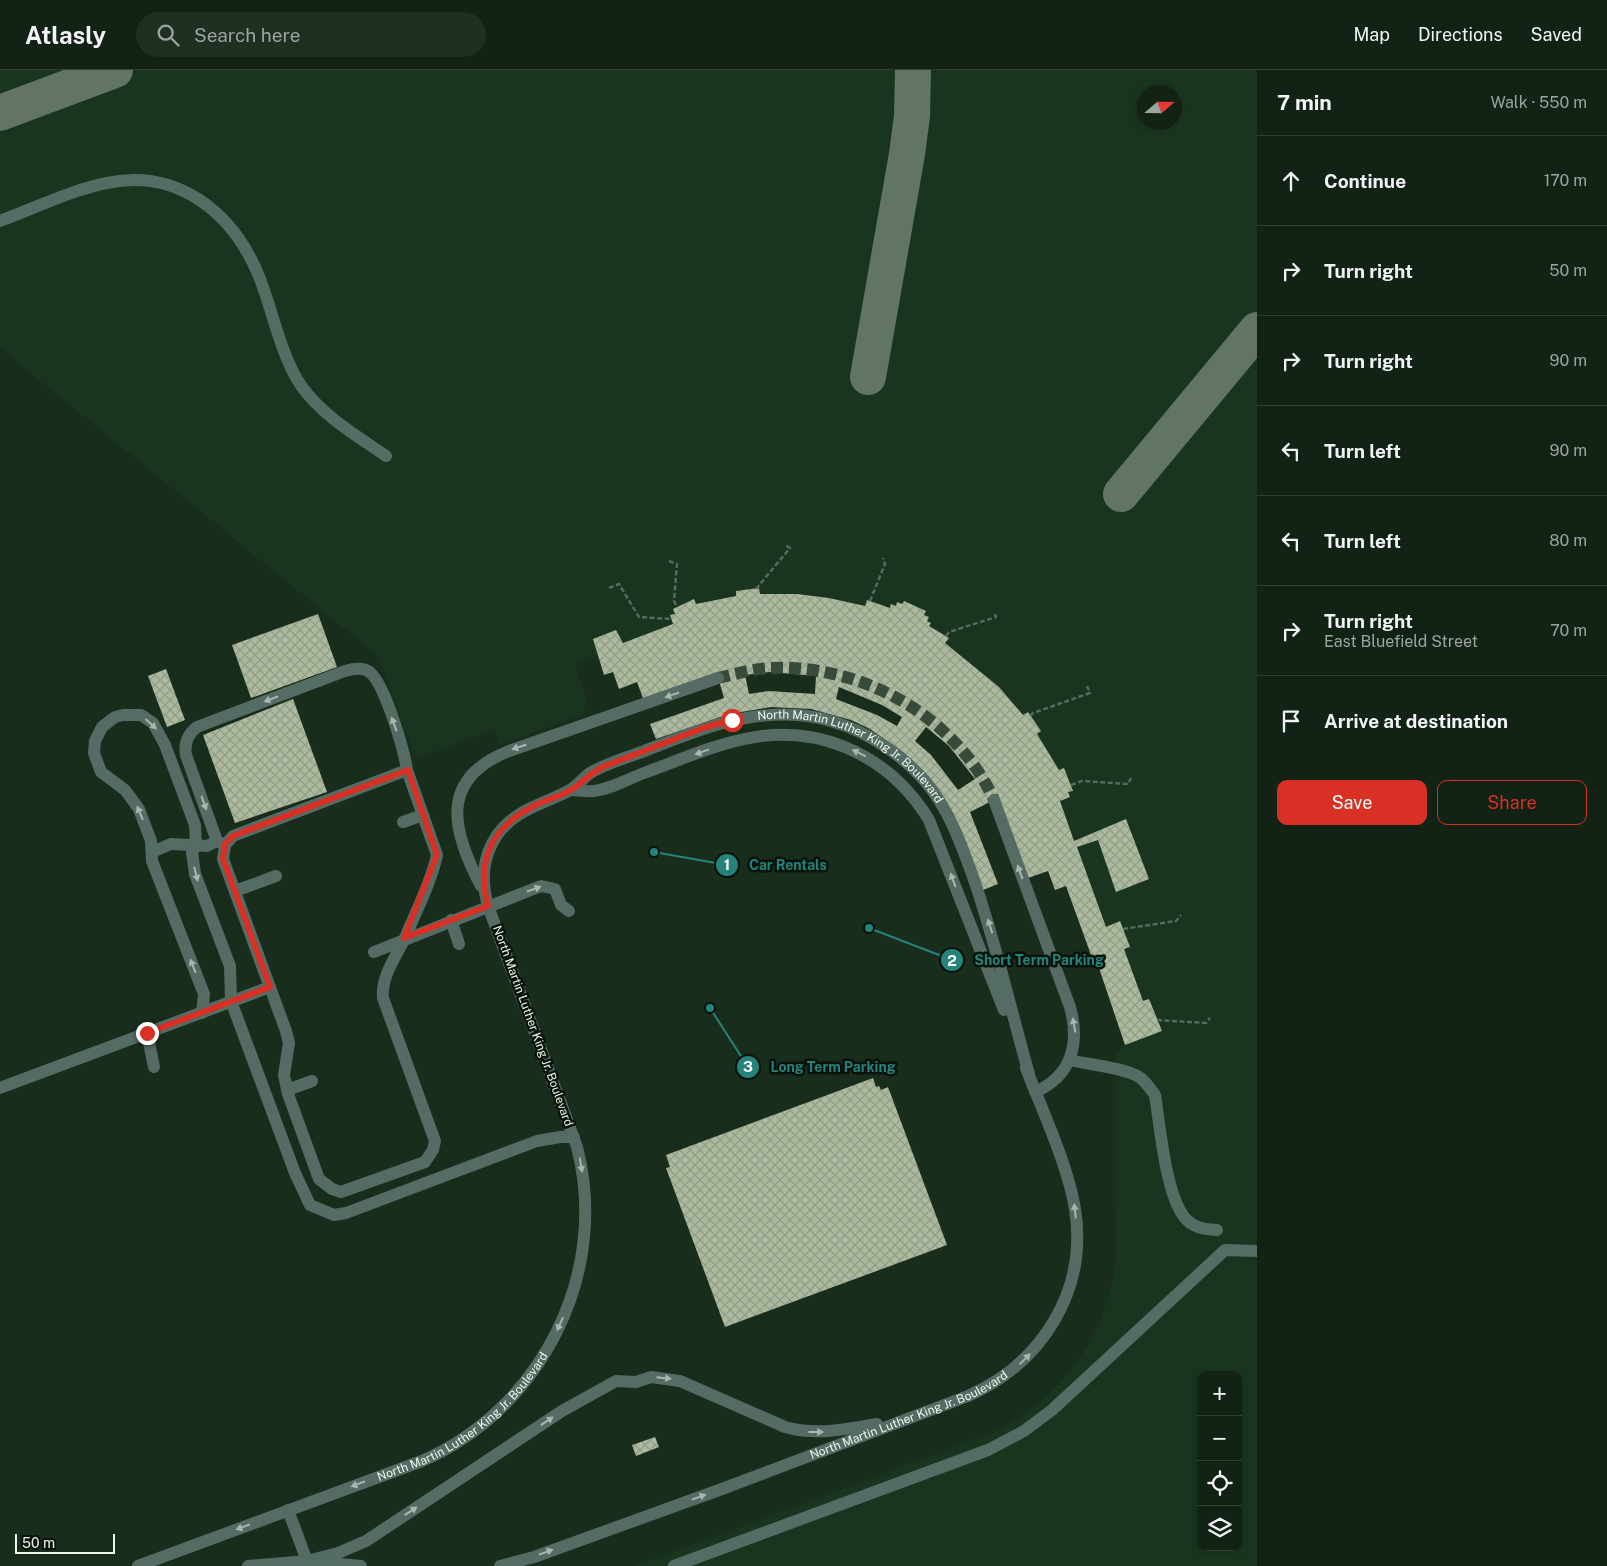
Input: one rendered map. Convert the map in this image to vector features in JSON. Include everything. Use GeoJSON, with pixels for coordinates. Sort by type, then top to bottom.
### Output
{"type":"FeatureCollection","features":[{"type":"Feature","properties":{"kind":"street"},"geometry":{"type":"LineString","coordinates":[[0,221],[107,183],[136,180],[172,186],[201,199],[224,218],[240,238],[258,273],[289,362],[300,385],[315,404],[333,420],[386,456]]}},
{"type":"Feature","properties":{"kind":"street"},"geometry":{"type":"LineString","coordinates":[[362,668],[378,680],[424,815],[437,855],[404,938],[385,977],[383,998],[435,1141],[430,1157],[416,1165],[350,1190],[341,1192],[332,1190],[319,1179],[287,1090],[284,1075],[289,1043],[223,859],[221,843],[184,747],[191,732],[197,727],[336,674],[362,668]]}},
{"type":"Feature","properties":{"kind":"street"},"geometry":{"type":"LineString","coordinates":[[486,899],[462,844],[456,818],[461,792],[474,770],[488,759],[509,750],[718,678]]}},
{"type":"Feature","properties":{"kind":"street","name":"North Martin Luther King Jr. Boulevard"},"geometry":{"type":"LineString","coordinates":[[138,1566],[422,1461],[450,1448],[472,1434],[500,1410],[529,1378],[560,1322],[579,1269],[586,1204],[581,1160],[574,1137],[486,899],[484,864],[498,835],[522,813],[571,790],[590,773],[706,727],[746,717],[770,714],[799,715],[836,724],[868,736],[898,756],[916,772],[934,793],[948,815],[991,927],[1029,1074]]}},
{"type":"Feature","properties":{"kind":"street"},"geometry":{"type":"LineString","coordinates":[[202,1013],[204,994],[152,861],[151,840],[139,809],[125,790],[100,772],[94,753],[95,741],[102,727],[115,717],[123,715],[141,716],[153,723],[160,733],[195,825],[196,846],[192,852],[195,874],[230,966],[231,1001],[298,1182],[310,1205],[321,1212],[334,1215],[346,1213],[537,1142],[560,1137],[574,1137]]}},
{"type":"Feature","properties":{"kind":"street","name":"North Martin Luther King Jr. Boulevard"},"geometry":{"type":"LineString","coordinates":[[500,1566],[534,1557],[722,1489],[974,1394],[1011,1372],[1028,1356],[1044,1336],[1067,1292],[1075,1254],[1075,1210],[1070,1185],[1029,1074],[929,820],[914,798],[897,780],[866,757],[826,740],[799,735],[766,734],[726,743],[595,791],[571,790]]}},
{"type":"Feature","properties":{"kind":"street"},"geometry":{"type":"LineString","coordinates":[[152,852],[171,844],[207,846],[221,843],[233,836],[408,770]]}},
{"type":"Feature","properties":{"kind":"street"},"geometry":{"type":"LineString","coordinates":[[994,800],[1072,1014],[1076,1037],[1069,1060],[1053,1082],[1035,1092]]}},
{"type":"Feature","properties":{"kind":"street"},"geometry":{"type":"LineString","coordinates":[[403,822],[424,815]]}},
{"type":"Feature","properties":{"kind":"street"},"geometry":{"type":"LineString","coordinates":[[235,891],[276,876]]}},
{"type":"Feature","properties":{"kind":"street"},"geometry":{"type":"LineString","coordinates":[[374,952],[451,920],[486,899],[546,886],[555,889],[561,905],[569,912]]}},
{"type":"Feature","properties":{"kind":"street"},"geometry":{"type":"LineString","coordinates":[[451,920],[459,944]]}},
{"type":"Feature","properties":{"kind":"street"},"geometry":{"type":"LineString","coordinates":[[0,1088],[270,987]]}},
{"type":"Feature","properties":{"kind":"street"},"geometry":{"type":"LineString","coordinates":[[147,1033],[154,1067]]}},
{"type":"Feature","properties":{"kind":"street"},"geometry":{"type":"LineString","coordinates":[[1069,1060],[1129,1072],[1140,1077],[1147,1085],[1155,1095],[1172,1194],[1179,1210],[1187,1221],[1199,1229],[1217,1230]]}},
{"type":"Feature","properties":{"kind":"street"},"geometry":{"type":"LineString","coordinates":[[287,1090],[312,1081]]}},
{"type":"Feature","properties":{"kind":"street"},"geometry":{"type":"LineString","coordinates":[[674,1566],[988,1450],[1024,1431],[1052,1410],[1230,1247],[1257,1251]]}},
{"type":"Feature","properties":{"kind":"street"},"geometry":{"type":"LineString","coordinates":[[307,1562],[338,1553],[366,1541],[562,1411],[616,1381],[636,1382],[651,1377],[680,1381],[785,1427],[810,1433],[904,1420]]}},
{"type":"Feature","properties":{"kind":"street"},"geometry":{"type":"LineString","coordinates":[[288,1510],[307,1562]]}},
{"type":"Feature","properties":{"kind":"street"},"geometry":{"type":"LineString","coordinates":[[248,1566],[307,1562],[361,1566]]}},
{"type":"Feature","properties":{"kind":"path"},"geometry":{"type":"LineString","coordinates":[[756,589],[790,548],[785,545]]}},
{"type":"Feature","properties":{"kind":"path"},"geometry":{"type":"LineString","coordinates":[[870,601],[885,564],[883,558]]}},
{"type":"Feature","properties":{"kind":"path"},"geometry":{"type":"LineString","coordinates":[[669,561],[677,564],[674,601],[677,607]]}},
{"type":"Feature","properties":{"kind":"path"},"geometry":{"type":"LineString","coordinates":[[609,588],[619,584],[639,617],[671,618]]}},
{"type":"Feature","properties":{"kind":"path"},"geometry":{"type":"LineString","coordinates":[[946,636],[948,632],[996,617],[994,612]]}},
{"type":"Feature","properties":{"kind":"path"},"geometry":{"type":"LineString","coordinates":[[1030,716],[1090,694],[1088,686]]}},
{"type":"Feature","properties":{"kind":"path"},"geometry":{"type":"LineString","coordinates":[[1071,785],[1082,781],[1128,784],[1131,778]]}},
{"type":"Feature","properties":{"kind":"path"},"geometry":{"type":"LineString","coordinates":[[1123,929],[1176,922],[1181,915]]}},
{"type":"Feature","properties":{"kind":"path"},"geometry":{"type":"LineString","coordinates":[[1157,1020],[1206,1023],[1210,1018]]}},
{"type":"Feature","properties":{"kind":"shaded area"},"geometry":{"type":"Polygon","coordinates":[[[0,70],[1257,70],[1257,1566],[635,1566],[992,1433],[1025,1414],[1050,1393],[1070,1371],[1087,1347],[1101,1320],[1110,1290],[1116,1260],[1115,1056],[1125,1045],[1098,966],[1095,966],[1066,886],[1048,871],[1028,878],[997,798],[970,812],[958,790],[975,779],[949,746],[927,727],[915,741],[897,726],[902,717],[882,705],[840,687],[836,699],[815,694],[816,676],[770,672],[746,674],[749,694],[717,675],[644,701],[637,682],[619,689],[613,672],[604,675],[597,656],[575,665],[586,697],[584,714],[500,745],[494,729],[416,759],[378,656],[0,348],[0,70]]]}},
{"type":"Feature","properties":{"kind":"building"},"geometry":{"type":"Polygon","coordinates":[[[759,588],[760,594],[797,594],[829,598],[865,606],[867,600],[890,608],[891,604],[896,606],[897,602],[902,604],[904,601],[926,611],[924,615],[929,617],[927,621],[931,623],[929,626],[949,638],[945,643],[999,687],[1023,715],[1028,712],[1041,731],[1037,734],[1059,770],[1064,768],[1073,791],[1068,792],[1070,797],[1060,801],[1074,841],[1126,819],[1149,879],[1116,892],[1098,840],[1077,847],[1106,927],[1120,921],[1130,947],[1124,949],[1143,1001],[1149,999],[1162,1031],[1125,1045],[1098,965],[1095,966],[1066,886],[1055,890],[1048,871],[1028,878],[998,798],[970,812],[998,884],[983,890],[964,837],[904,753],[870,729],[851,720],[811,709],[771,707],[729,714],[656,739],[650,724],[724,698],[717,674],[644,701],[637,682],[619,689],[613,672],[604,675],[593,639],[616,630],[623,643],[673,624],[670,615],[675,614],[673,609],[694,599],[696,604],[736,596],[736,591],[759,588]],[[770,672],[745,675],[749,694],[769,691],[815,694],[816,676],[770,672]],[[839,687],[836,699],[877,715],[897,726],[902,717],[882,705],[839,687]],[[926,727],[915,741],[931,755],[958,790],[975,779],[949,746],[926,727]]]}},
{"type":"Feature","properties":{"kind":"building"},"geometry":{"type":"Polygon","coordinates":[[[318,614],[337,667],[251,698],[232,645],[318,614]]]}},
{"type":"Feature","properties":{"kind":"building"},"geometry":{"type":"Polygon","coordinates":[[[166,669],[185,720],[167,727],[148,676],[166,669]]]}},
{"type":"Feature","properties":{"kind":"building"},"geometry":{"type":"Polygon","coordinates":[[[293,699],[327,792],[235,823],[203,735],[293,699]]]}},
{"type":"Feature","properties":{"kind":"building"},"geometry":{"type":"Polygon","coordinates":[[[873,1078],[876,1087],[879,1086],[881,1090],[888,1087],[947,1245],[725,1327],[666,1168],[670,1167],[666,1155],[873,1078]]]}},
{"type":"Feature","properties":{"kind":"building"},"geometry":{"type":"Polygon","coordinates":[[[655,1437],[659,1447],[636,1456],[632,1445],[655,1437]]]}},
{"type":"Feature","properties":{"kind":"taxiway"},"geometry":{"type":"LineString","coordinates":[[0,113],[115,70]]}},
{"type":"Feature","properties":{"kind":"taxiway"},"geometry":{"type":"LineString","coordinates":[[868,377],[907,154],[912,116],[913,70]]}},
{"type":"Feature","properties":{"kind":"taxiway"},"geometry":{"type":"LineString","coordinates":[[1121,494],[1257,330]]}},
{"type":"Feature","properties":{"kind":"tunnel"},"geometry":{"type":"LineString","coordinates":[[718,678],[771,668],[805,669],[838,675],[871,686],[902,701],[930,720],[956,743],[977,770],[994,800]]}},
{"type":"Feature","properties":{"kind":"place","name":"Car Rentals"},"geometry":{"type":"Point","coordinates":[654,852]}},
{"type":"Feature","properties":{"kind":"place","name":"Short Term Parking"},"geometry":{"type":"Point","coordinates":[869,928]}},
{"type":"Feature","properties":{"kind":"place","name":"Long Term Parking"},"geometry":{"type":"Point","coordinates":[710,1008]}},
{"type":"Feature","properties":{"kind":"route"},"geometry":{"type":"LineString","coordinates":[[147,1033],[270,987],[223,859],[225,844],[233,836],[408,770],[437,855],[435,865],[404,938],[488,906],[483,882],[484,864],[491,846],[504,827],[513,818],[549,798],[571,790],[590,773],[605,766],[706,727],[732,720]]}}]}
